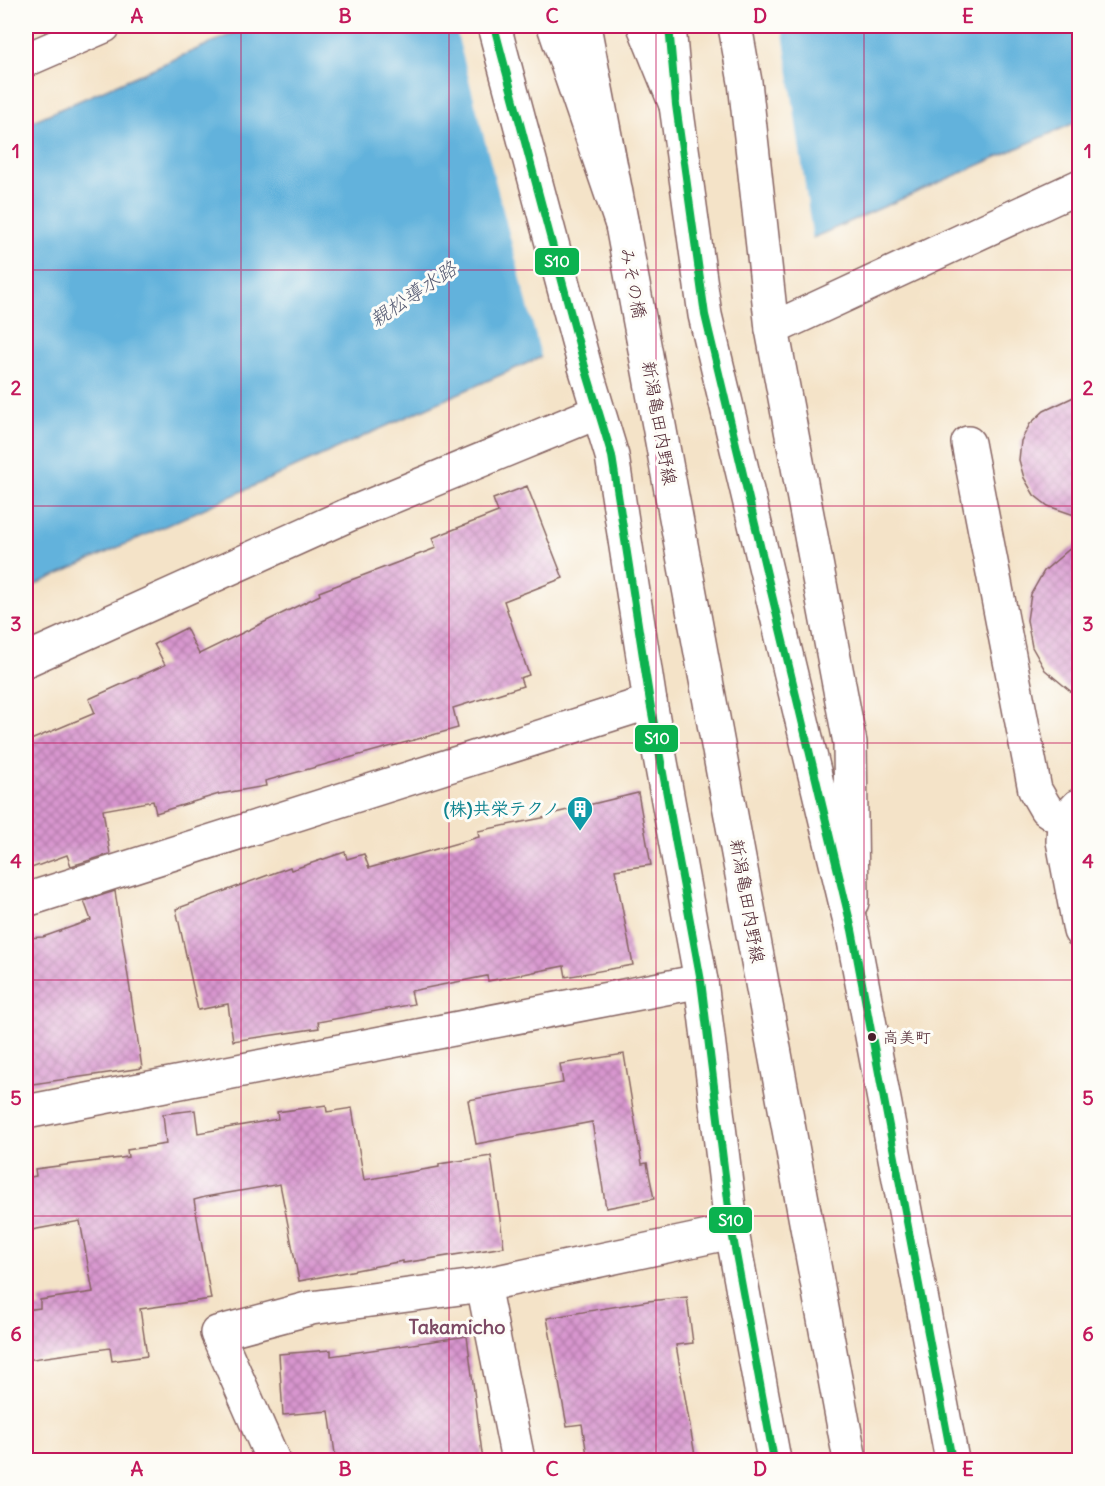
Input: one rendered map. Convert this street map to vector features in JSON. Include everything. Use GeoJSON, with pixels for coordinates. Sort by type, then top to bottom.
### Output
{"type":"FeatureCollection","features":[{"type":"Feature","properties":{"kind":"main road"},"geometry":{"type":"LineString","coordinates":[[26,60],[104,26]]}},
{"type":"Feature","properties":{"kind":"main road"},"geometry":{"type":"LineString","coordinates":[[494,26],[585,368],[612,456],[650,702],[701,981],[732,1232],[774,1461]]}},
{"type":"Feature","properties":{"kind":"main road"},"geometry":{"type":"LineString","coordinates":[[554,26],[622,225]]}},
{"type":"Feature","properties":{"kind":"main road"},"geometry":{"type":"LineString","coordinates":[[584,26],[622,225]]}},
{"type":"Feature","properties":{"kind":"main road"},"geometry":{"type":"LineString","coordinates":[[644,26],[676,105]]}},
{"type":"Feature","properties":{"kind":"main road"},"geometry":{"type":"LineString","coordinates":[[669,26],[676,105],[705,315],[852,930],[952,1461]]}},
{"type":"Feature","properties":{"kind":"main road"},"geometry":{"type":"LineString","coordinates":[[735,26],[745,82],[772,329],[850,742],[852,930]]}},
{"type":"Feature","properties":{"kind":"main road"},"geometry":{"type":"LineString","coordinates":[[772,329],[1080,186]]}},
{"type":"Feature","properties":{"kind":"main road","name":"みその橋"},"geometry":{"type":"LineString","coordinates":[[622,225],[644,341]]}},
{"type":"Feature","properties":{"kind":"main road","name":"新潟亀田内野線"},"geometry":{"type":"LineString","coordinates":[[644,341],[850,1461]]}},
{"type":"Feature","properties":{"kind":"main road"},"geometry":{"type":"LineString","coordinates":[[26,660],[350,514],[598,412]]}},
{"type":"Feature","properties":{"kind":"main road"},"geometry":{"type":"LineString","coordinates":[[968,443],[1035,790],[1046,809],[1072,813],[1064,841],[1080,932]]}},
{"type":"Feature","properties":{"kind":"main road"},"geometry":{"type":"LineString","coordinates":[[26,900],[650,702]]}},
{"type":"Feature","properties":{"kind":"main road"},"geometry":{"type":"LineString","coordinates":[[26,1112],[701,981]]}},
{"type":"Feature","properties":{"kind":"main road"},"geometry":{"type":"LineString","coordinates":[[273,1461],[217,1333],[311,1308],[483,1285],[732,1232]]}},
{"type":"Feature","properties":{"kind":"main road"},"geometry":{"type":"LineString","coordinates":[[483,1285],[518,1461]]}},
{"type":"Feature","properties":{"kind":"water","name":"親松導水路"},"geometry":{"type":"Polygon","coordinates":[[[250,26],[1079,26],[1079,121],[455,395],[26,589],[26,124],[250,26]]]}},
{"type":"Feature","properties":{"kind":"pier"},"geometry":{"type":"Polygon","coordinates":[[[455,26],[782,26],[813,241],[542,360],[455,26]]]}},
{"type":"Feature","properties":{"kind":"building"},"geometry":{"type":"Polygon","coordinates":[[[1080,394],[1080,517],[1048,506],[1034,495],[1024,478],[1019,460],[1021,441],[1030,424],[1044,411],[1080,394]]]}},
{"type":"Feature","properties":{"kind":"building"},"geometry":{"type":"Polygon","coordinates":[[[527,486],[563,578],[504,601],[529,675],[520,678],[523,686],[453,708],[458,728],[265,781],[266,786],[219,794],[156,813],[153,801],[103,810],[110,854],[71,866],[67,855],[26,870],[26,742],[95,713],[89,699],[165,665],[154,644],[186,628],[199,654],[320,595],[319,592],[436,548],[432,538],[498,512],[493,499],[527,486]]]}},
{"type":"Feature","properties":{"kind":"building"},"geometry":{"type":"Polygon","coordinates":[[[1080,540],[1080,699],[1045,670],[1032,647],[1027,620],[1031,594],[1044,571],[1080,540]]]}},
{"type":"Feature","properties":{"kind":"building"},"geometry":{"type":"Polygon","coordinates":[[[638,793],[651,865],[615,870],[633,965],[566,977],[564,966],[488,981],[487,976],[411,991],[414,1004],[318,1022],[319,1028],[233,1041],[228,1004],[198,1010],[176,909],[290,867],[291,870],[345,852],[347,859],[364,854],[369,868],[479,837],[478,831],[552,816],[551,814],[638,793]]]}},
{"type":"Feature","properties":{"kind":"building"},"geometry":{"type":"Polygon","coordinates":[[[115,891],[142,1068],[26,1085],[26,938],[43,937],[91,920],[84,901],[115,891]]]}},
{"type":"Feature","properties":{"kind":"building"},"geometry":{"type":"Polygon","coordinates":[[[624,1054],[642,1164],[647,1163],[654,1199],[606,1208],[592,1122],[476,1144],[468,1100],[563,1083],[560,1064],[624,1054]]]}},
{"type":"Feature","properties":{"kind":"building"},"geometry":{"type":"Polygon","coordinates":[[[326,1105],[327,1112],[352,1108],[364,1180],[491,1156],[504,1247],[403,1263],[403,1261],[299,1281],[280,1184],[205,1197],[194,1200],[211,1299],[140,1309],[147,1356],[112,1361],[110,1348],[26,1360],[26,1310],[40,1308],[40,1300],[93,1292],[80,1221],[26,1231],[26,1178],[36,1176],[35,1169],[128,1157],[127,1150],[166,1144],[163,1114],[195,1110],[198,1133],[278,1119],[277,1112],[326,1105]]]}},
{"type":"Feature","properties":{"kind":"building"},"geometry":{"type":"Polygon","coordinates":[[[687,1297],[693,1343],[676,1345],[696,1461],[588,1461],[582,1424],[567,1426],[547,1318],[648,1301],[687,1297]]]}},
{"type":"Feature","properties":{"kind":"building"},"geometry":{"type":"Polygon","coordinates":[[[467,1336],[483,1461],[336,1461],[329,1411],[283,1415],[279,1354],[331,1350],[331,1356],[467,1336]]]}},
{"type":"Feature","properties":{"kind":"transit line","name":"S10"},"geometry":{"type":"LineString","coordinates":[[494,26],[585,367],[612,456],[650,702],[701,981],[732,1232],[774,1460]]}},
{"type":"Feature","properties":{"kind":"transit line","name":"S10"},"geometry":{"type":"LineString","coordinates":[[669,26],[676,105],[705,315],[852,930],[952,1460]]}},
{"type":"Feature","properties":{"kind":"place","name":"(株)共栄テクノ"},"geometry":{"type":"Point","coordinates":[580,832]}},
{"type":"Feature","properties":{"kind":"place","name":"高美町"},"geometry":{"type":"Point","coordinates":[872,1037]}},
{"type":"Feature","properties":{"kind":"district","name":"Takamicho"},"geometry":{"type":"Point","coordinates":[457,1327]}}]}
